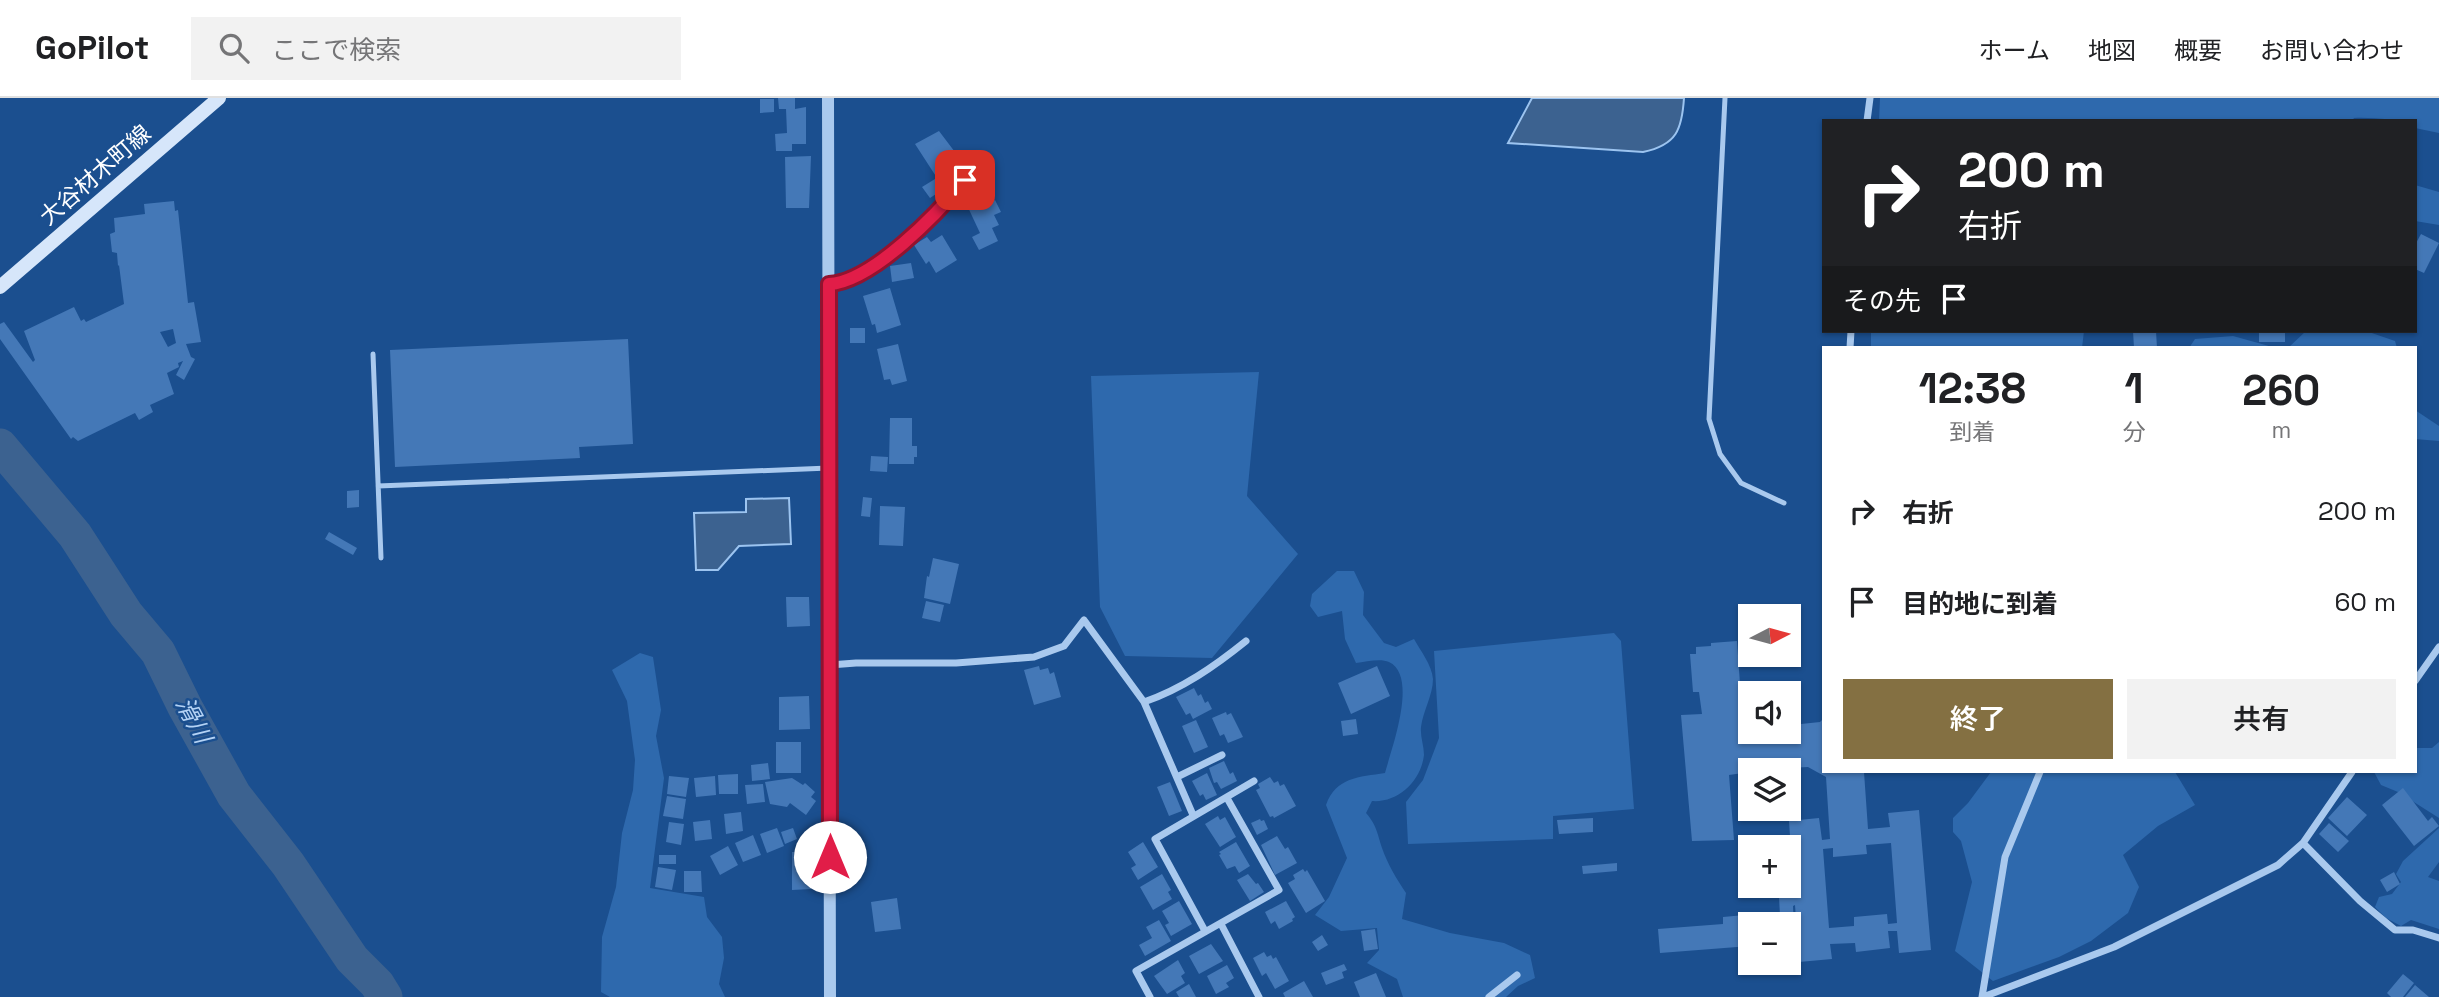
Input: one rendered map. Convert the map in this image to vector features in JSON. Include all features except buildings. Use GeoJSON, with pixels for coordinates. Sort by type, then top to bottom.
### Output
{"type":"FeatureCollection","features":[{"type":"Feature","properties":{"kind":"main road","name":"大谷材木町線"},"geometry":{"type":"LineString","coordinates":[[1,283],[219,98]]}},
{"type":"Feature","properties":{"kind":"street"},"geometry":{"type":"LineString","coordinates":[[828,98],[830,997]]}},
{"type":"Feature","properties":{"kind":"street"},"geometry":{"type":"LineString","coordinates":[[1867,119],[1870,98]]}},
{"type":"Feature","properties":{"kind":"street"},"geometry":{"type":"LineString","coordinates":[[829,284],[842,283],[896,252],[953,195],[978,164]]}},
{"type":"Feature","properties":{"kind":"street"},"geometry":{"type":"LineString","coordinates":[[830,665],[956,663],[1034,656],[1064,646],[1084,620],[1144,702],[1193,815]]}},
{"type":"Feature","properties":{"kind":"street"},"geometry":{"type":"LineString","coordinates":[[1144,702],[1189,682],[1246,641]]}},
{"type":"Feature","properties":{"kind":"street"},"geometry":{"type":"LineString","coordinates":[[2417,678],[2439,647]]}},
{"type":"Feature","properties":{"kind":"street"},"geometry":{"type":"LineString","coordinates":[[1177,777],[1222,755]]}},
{"type":"Feature","properties":{"kind":"street"},"geometry":{"type":"LineString","coordinates":[[1982,997],[2005,857],[2040,773]]}},
{"type":"Feature","properties":{"kind":"street"},"geometry":{"type":"LineString","coordinates":[[1982,997],[2114,947],[2278,865],[2303,843],[2351,773]]}},
{"type":"Feature","properties":{"kind":"street"},"geometry":{"type":"LineString","coordinates":[[1205,932],[1155,839],[1254,781]]}},
{"type":"Feature","properties":{"kind":"street"},"geometry":{"type":"LineString","coordinates":[[1150,997],[1136,971],[1279,890],[1227,798]]}},
{"type":"Feature","properties":{"kind":"street"},"geometry":{"type":"LineString","coordinates":[[2303,843],[2360,901],[2395,930],[2413,930],[2439,938]]}},
{"type":"Feature","properties":{"kind":"street"},"geometry":{"type":"LineString","coordinates":[[1221,924],[1259,997]]}},
{"type":"Feature","properties":{"kind":"street"},"geometry":{"type":"LineString","coordinates":[[1489,997],[1517,975]]}},
{"type":"Feature","properties":{"kind":"lane"},"geometry":{"type":"LineString","coordinates":[[1725,98],[1709,419],[1720,454],[1741,483],[1784,503]]}},
{"type":"Feature","properties":{"kind":"lane"},"geometry":{"type":"LineString","coordinates":[[373,354],[381,558]]}},
{"type":"Feature","properties":{"kind":"lane"},"geometry":{"type":"LineString","coordinates":[[378,486],[829,468]]}},
{"type":"Feature","properties":{"kind":"shaded area"},"geometry":{"type":"Polygon","coordinates":[[[1532,98],[1684,98],[1682,119],[1676,134],[1663,145],[1643,152],[1508,143],[1532,98]]]}},
{"type":"Feature","properties":{"kind":"shaded area"},"geometry":{"type":"Polygon","coordinates":[[[1880,98],[2439,98],[2439,133],[2417,128],[2417,119],[1879,119],[1880,98]]]}},
{"type":"Feature","properties":{"kind":"shaded area"},"geometry":{"type":"Polygon","coordinates":[[[2417,186],[2439,192],[2439,225],[2417,221],[2417,186]]]}},
{"type":"Feature","properties":{"kind":"shaded area"},"geometry":{"type":"Polygon","coordinates":[[[1871,333],[2084,333],[2082,346],[1871,346],[1871,333]]]}},
{"type":"Feature","properties":{"kind":"shaded area"},"geometry":{"type":"Polygon","coordinates":[[[2304,333],[2372,333],[2395,341],[2396,346],[2290,346],[2304,333]]]}},
{"type":"Feature","properties":{"kind":"shaded area"},"geometry":{"type":"Polygon","coordinates":[[[2233,336],[2269,346],[2190,346],[2195,339],[2233,336]]]}},
{"type":"Feature","properties":{"kind":"shaded area"},"geometry":{"type":"Polygon","coordinates":[[[1259,372],[1247,496],[1298,554],[1212,658],[1125,656],[1100,607],[1091,376],[1259,372]]]}},
{"type":"Feature","properties":{"kind":"shaded area"},"geometry":{"type":"Polygon","coordinates":[[[2417,411],[2439,426],[2439,441],[2417,439],[2417,411]]]}},
{"type":"Feature","properties":{"kind":"shaded area"},"geometry":{"type":"Polygon","coordinates":[[[789,498],[791,544],[739,546],[718,570],[696,570],[694,513],[746,512],[746,499],[789,498]]]}},
{"type":"Feature","properties":{"kind":"shaded area"},"geometry":{"type":"Polygon","coordinates":[[[1337,571],[1354,571],[1364,592],[1363,615],[1384,643],[1396,647],[1414,639],[1428,663],[1433,679],[1421,727],[1424,755],[1418,773],[1413,782],[1399,794],[1382,801],[1372,801],[1366,813],[1375,826],[1390,866],[1406,893],[1402,919],[1450,933],[1504,943],[1530,955],[1535,978],[1518,986],[1506,997],[1403,997],[1397,979],[1367,963],[1379,950],[1377,928],[1341,931],[1315,915],[1329,897],[1347,858],[1326,805],[1330,796],[1342,784],[1385,773],[1397,731],[1402,697],[1402,682],[1398,670],[1389,662],[1377,660],[1356,663],[1345,639],[1342,611],[1318,617],[1310,606],[1312,594],[1337,571]]]}},
{"type":"Feature","properties":{"kind":"shaded area"},"geometry":{"type":"Polygon","coordinates":[[[1614,633],[1621,641],[1634,809],[1553,816],[1553,839],[1408,844],[1406,802],[1423,780],[1439,738],[1434,651],[1614,633]]]}},
{"type":"Feature","properties":{"kind":"shaded area"},"geometry":{"type":"Polygon","coordinates":[[[640,653],[653,657],[661,710],[656,736],[664,778],[650,888],[704,897],[707,917],[722,937],[724,958],[719,984],[725,997],[610,997],[601,992],[602,937],[616,887],[622,833],[633,790],[635,760],[627,701],[612,670],[640,653]]]}},
{"type":"Feature","properties":{"kind":"shaded area"},"geometry":{"type":"Polygon","coordinates":[[[2439,742],[2439,818],[2398,792],[2381,785],[2375,773],[2417,773],[2417,748],[2432,748],[2439,742]]]}},
{"type":"Feature","properties":{"kind":"shaded area"},"geometry":{"type":"Polygon","coordinates":[[[1990,773],[2176,773],[2195,805],[2158,826],[2123,855],[2139,887],[2128,913],[2091,941],[2059,957],[1993,981],[1955,951],[1972,882],[1961,841],[1953,832],[1953,818],[1990,773]]]}},
{"type":"Feature","properties":{"kind":"shaded area"},"geometry":{"type":"Polygon","coordinates":[[[2439,828],[2439,862],[2428,877],[2439,881],[2439,929],[2411,920],[2401,926],[2386,918],[2375,907],[2379,897],[2392,894],[2401,882],[2396,874],[2403,861],[2439,828]]]}},
{"type":"Feature","properties":{"kind":"waterway","name":"滑川"},"geometry":{"type":"LineString","coordinates":[[0,446],[75,535],[126,614],[158,652],[234,795],[288,864],[352,959],[377,984],[385,997]]}},
{"type":"Feature","properties":{"kind":"route"},"geometry":{"type":"LineString","coordinates":[[830,857],[829,284],[842,283],[896,252],[965,180]]}}]}
